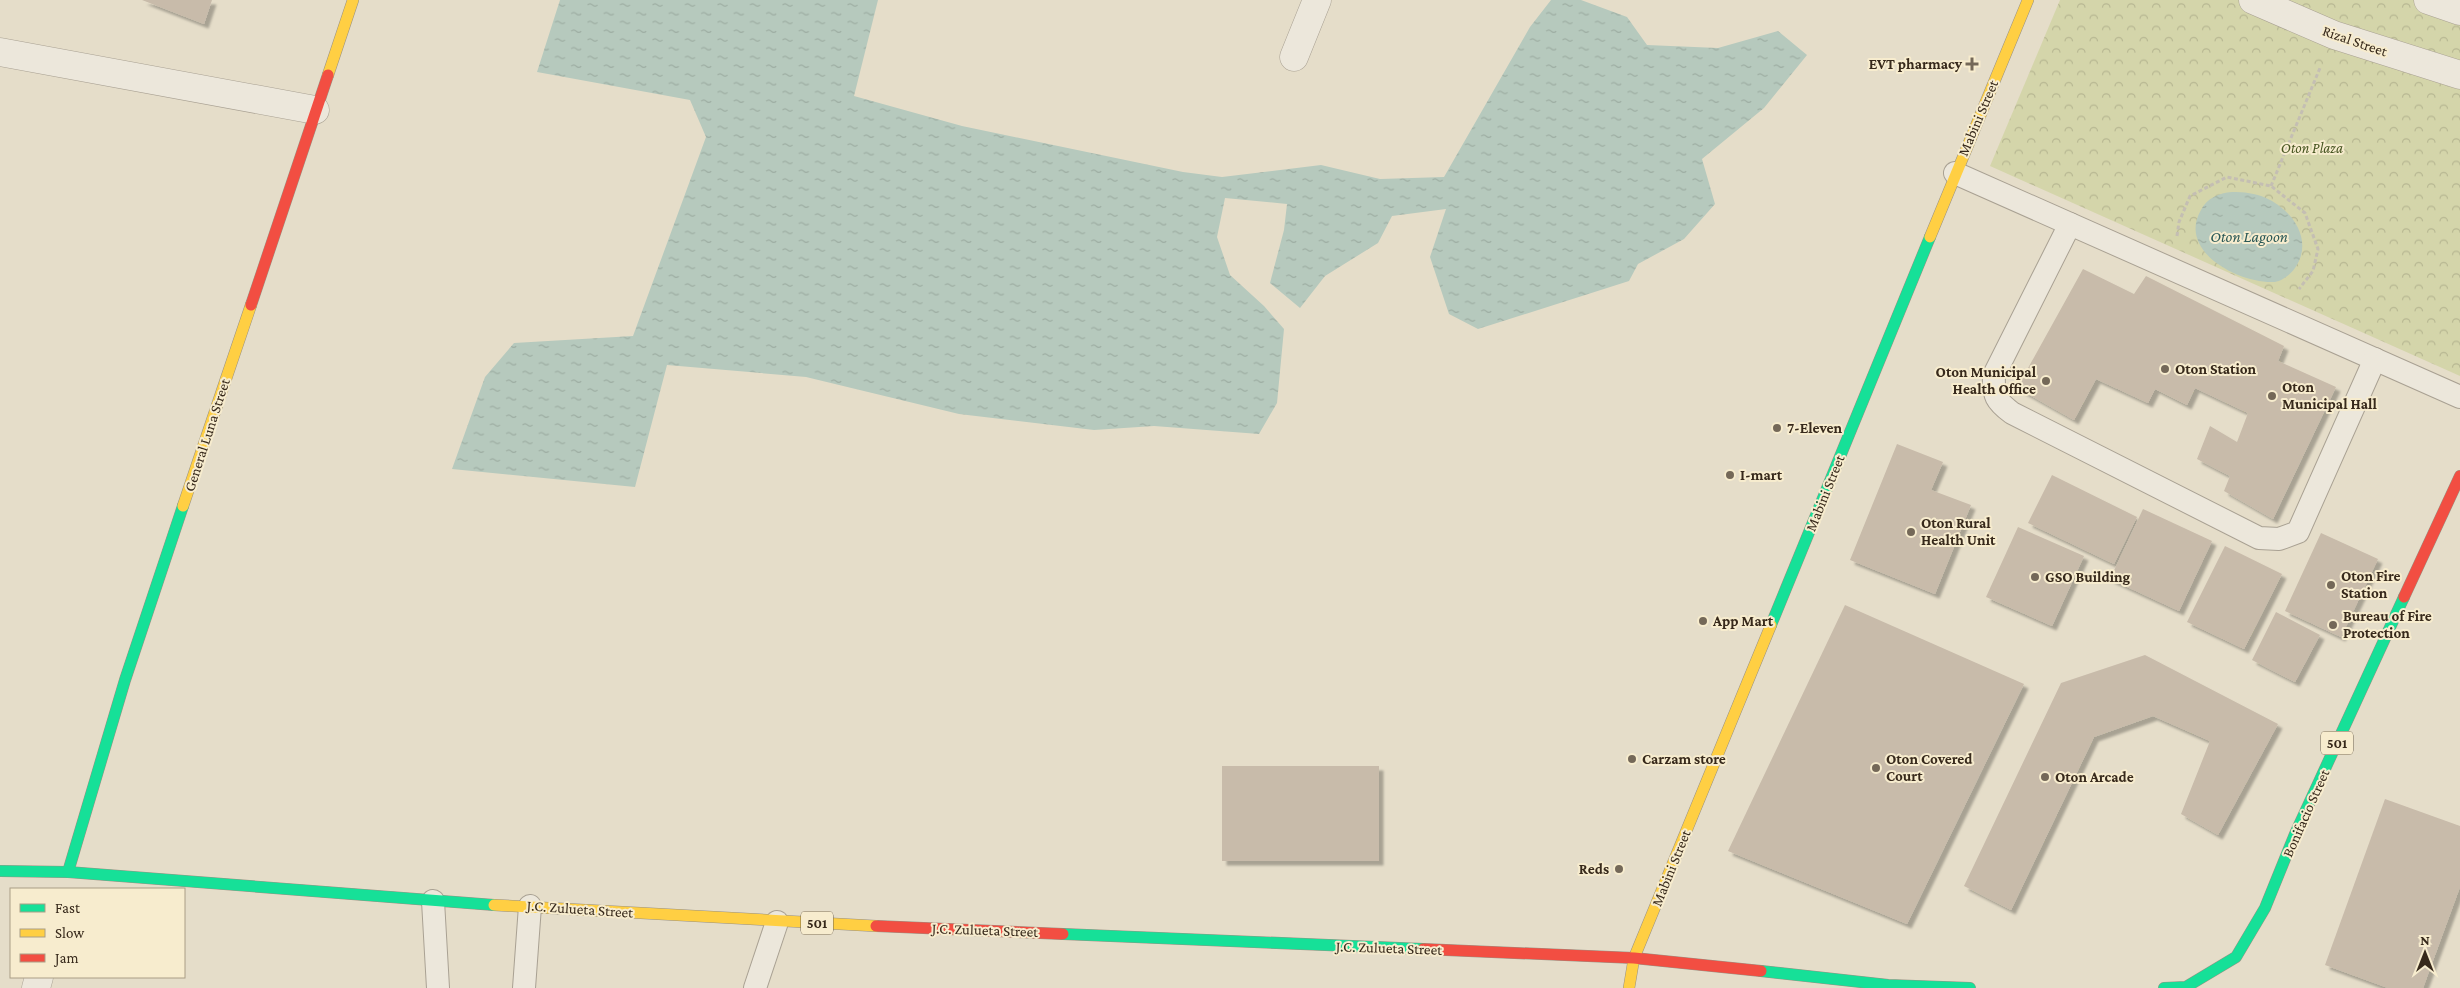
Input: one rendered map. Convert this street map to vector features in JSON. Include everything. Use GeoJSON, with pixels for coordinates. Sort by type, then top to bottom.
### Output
{"type":"FeatureCollection","features":[{"type":"Feature","properties":{"kind":"main road","name":"General Luna Street"},"geometry":{"type":"LineString","coordinates":[[66,881],[125,680],[353,0]]}},
{"type":"Feature","properties":{"kind":"main road","name":"Mabini Street"},"geometry":{"type":"LineString","coordinates":[[1628,988],[1634,958],[2028,0]]}},
{"type":"Feature","properties":{"kind":"main road","name":"Bonifacio Street"},"geometry":{"type":"LineString","coordinates":[[2186,987],[2236,957],[2265,908],[2295,834],[2460,476]]}},
{"type":"Feature","properties":{"kind":"main road","name":"J.C. Zulueta Street"},"geometry":{"type":"LineString","coordinates":[[0,870],[66,881],[530,906],[777,922],[1634,958],[1888,985],[1970,988]]}},
{"type":"Feature","properties":{"kind":"main road","name":"501"},"geometry":{"type":"LineString","coordinates":[[2164,988],[2186,987]]}},
{"type":"Feature","properties":{"kind":"street"},"geometry":{"type":"LineString","coordinates":[[1294,57],[1317,0]]}},
{"type":"Feature","properties":{"kind":"street","name":"Rizal Street"},"geometry":{"type":"LineString","coordinates":[[2253,0],[2334,35],[2460,75]]}},
{"type":"Feature","properties":{"kind":"street"},"geometry":{"type":"LineString","coordinates":[[2428,0],[2460,11]]}},
{"type":"Feature","properties":{"kind":"street"},"geometry":{"type":"LineString","coordinates":[[0,52],[315,110]]}},
{"type":"Feature","properties":{"kind":"lane"},"geometry":{"type":"LineString","coordinates":[[1955,174],[2460,397]]}},
{"type":"Feature","properties":{"kind":"lane"},"geometry":{"type":"LineString","coordinates":[[2070,224],[1994,375],[1993,391],[2000,403],[2012,414],[2259,538],[2279,539],[2298,532],[2375,359]]}},
{"type":"Feature","properties":{"kind":"lane"},"geometry":{"type":"LineString","coordinates":[[433,901],[438,988]]}},
{"type":"Feature","properties":{"kind":"lane"},"geometry":{"type":"LineString","coordinates":[[524,988],[530,906]]}},
{"type":"Feature","properties":{"kind":"lane"},"geometry":{"type":"LineString","coordinates":[[755,988],[777,922]]}},
{"type":"Feature","properties":{"kind":"path"},"geometry":{"type":"LineString","coordinates":[[2271,186],[2334,35]]}},
{"type":"Feature","properties":{"kind":"path"},"geometry":{"type":"LineString","coordinates":[[2173,269],[2179,222],[2190,196],[2227,178],[2271,186],[2305,213],[2318,248],[2312,271],[2298,291],[2273,314]]}},
{"type":"Feature","properties":{"kind":"green space","name":"Oton Plaza"},"geometry":{"type":"Polygon","coordinates":[[[2060,0],[2460,0],[2460,376],[1990,166],[2060,0]]]}},
{"type":"Feature","properties":{"kind":"water"},"geometry":{"type":"Polygon","coordinates":[[[560,0],[878,0],[854,96],[962,126],[1183,172],[1222,177],[1321,165],[1380,179],[1444,177],[1530,27],[1551,0],[1581,0],[1627,17],[1647,45],[1718,48],[1778,31],[1807,55],[1764,108],[1702,159],[1715,204],[1684,239],[1638,264],[1629,281],[1478,329],[1449,314],[1430,257],[1446,209],[1392,216],[1378,243],[1325,276],[1300,308],[1270,283],[1284,230],[1287,204],[1225,198],[1217,237],[1230,275],[1264,306],[1284,329],[1277,403],[1259,434],[1154,426],[1094,430],[959,414],[806,377],[667,365],[635,487],[452,469],[485,377],[514,343],[633,336],[706,137],[690,100],[537,72],[560,0]]]}},
{"type":"Feature","properties":{"kind":"water","name":"Oton Lagoon"},"geometry":{"type":"Polygon","coordinates":[[[2232,192],[2258,195],[2276,203],[2285,210],[2298,227],[2302,247],[2300,258],[2288,276],[2276,282],[2259,281],[2244,277],[2215,262],[2204,251],[2197,239],[2196,225],[2201,210],[2214,197],[2232,192]]]}},
{"type":"Feature","properties":{"kind":"building"},"geometry":{"type":"Polygon","coordinates":[[[142,0],[212,0],[204,24],[142,0]]]}},
{"type":"Feature","properties":{"kind":"building","name":"Oton Municipal Hall"},"geometry":{"type":"Polygon","coordinates":[[[2083,269],[2134,294],[2146,276],[2284,346],[2278,361],[2336,387],[2273,519],[2224,491],[2230,476],[2197,459],[2210,426],[2237,442],[2248,413],[2195,388],[2187,405],[2155,389],[2148,403],[2096,379],[2074,420],[2017,388],[2083,269]]]}},
{"type":"Feature","properties":{"kind":"building","name":"Oton Rural Health Unit"},"geometry":{"type":"Polygon","coordinates":[[[1897,444],[1943,462],[1931,490],[1971,505],[1935,594],[1850,560],[1897,444]]]}},
{"type":"Feature","properties":{"kind":"building"},"geometry":{"type":"Polygon","coordinates":[[[2052,475],[2137,517],[2114,564],[2028,523],[2052,475]]]}},
{"type":"Feature","properties":{"kind":"building"},"geometry":{"type":"Polygon","coordinates":[[[2143,509],[2212,541],[2179,611],[2110,579],[2143,509]]]}},
{"type":"Feature","properties":{"kind":"building","name":"GSO Building"},"geometry":{"type":"Polygon","coordinates":[[[2018,527],[2084,556],[2052,626],[1986,597],[2018,527]]]}},
{"type":"Feature","properties":{"kind":"building","name":"Oton Fire Station"},"geometry":{"type":"Polygon","coordinates":[[[2321,533],[2378,559],[2341,637],[2285,611],[2321,533]]]}},
{"type":"Feature","properties":{"kind":"building"},"geometry":{"type":"Polygon","coordinates":[[[2225,546],[2282,574],[2244,649],[2187,622],[2225,546]]]}},
{"type":"Feature","properties":{"kind":"building","name":"Oton Covered Court"},"geometry":{"type":"Polygon","coordinates":[[[1845,605],[2024,684],[1907,924],[1728,851],[1845,605]]]}},
{"type":"Feature","properties":{"kind":"building"},"geometry":{"type":"Polygon","coordinates":[[[2276,612],[2320,635],[2295,682],[2252,660],[2276,612]]]}},
{"type":"Feature","properties":{"kind":"building","name":"Oton Arcade"},"geometry":{"type":"Polygon","coordinates":[[[2145,655],[2278,724],[2218,835],[2181,814],[2210,741],[2153,716],[2094,737],[2011,910],[1964,886],[2061,683],[2145,655]]]}},
{"type":"Feature","properties":{"kind":"building"},"geometry":{"type":"Polygon","coordinates":[[[1222,766],[1379,766],[1379,861],[1222,861],[1222,766]]]}},
{"type":"Feature","properties":{"kind":"building"},"geometry":{"type":"Polygon","coordinates":[[[2385,799],[2460,826],[2460,887],[2423,988],[2388,988],[2325,965],[2385,799]]]}},
{"type":"Feature","properties":{"kind":"traffic: fast"},"geometry":{"type":"LineString","coordinates":[[1771,625],[1930,237]]}},
{"type":"Feature","properties":{"kind":"traffic: fast"},"geometry":{"type":"LineString","coordinates":[[68,872],[125,680],[183,506]]}},
{"type":"Feature","properties":{"kind":"traffic: fast"},"geometry":{"type":"LineString","coordinates":[[2164,988],[2186,987],[2236,957],[2265,908],[2295,834],[2404,597]]}},
{"type":"Feature","properties":{"kind":"traffic: fast"},"geometry":{"type":"LineString","coordinates":[[0,871],[68,872],[494,905]]}},
{"type":"Feature","properties":{"kind":"traffic: fast"},"geometry":{"type":"LineString","coordinates":[[1063,934],[1423,949]]}},
{"type":"Feature","properties":{"kind":"traffic: fast"},"geometry":{"type":"LineString","coordinates":[[1761,971],[1888,985],[1970,988]]}},
{"type":"Feature","properties":{"kind":"traffic: slow"},"geometry":{"type":"LineString","coordinates":[[328,75],[353,0]]}},
{"type":"Feature","properties":{"kind":"traffic: slow"},"geometry":{"type":"LineString","coordinates":[[1930,237],[2028,0]]}},
{"type":"Feature","properties":{"kind":"traffic: slow"},"geometry":{"type":"LineString","coordinates":[[183,506],[251,305]]}},
{"type":"Feature","properties":{"kind":"traffic: slow"},"geometry":{"type":"LineString","coordinates":[[1629,988],[1634,958],[1771,625]]}},
{"type":"Feature","properties":{"kind":"traffic: slow"},"geometry":{"type":"LineString","coordinates":[[494,905],[876,926]]}},
{"type":"Feature","properties":{"kind":"traffic: jam"},"geometry":{"type":"LineString","coordinates":[[251,305],[328,75]]}},
{"type":"Feature","properties":{"kind":"traffic: jam"},"geometry":{"type":"LineString","coordinates":[[2404,597],[2460,476]]}},
{"type":"Feature","properties":{"kind":"traffic: jam"},"geometry":{"type":"LineString","coordinates":[[876,926],[1063,934]]}},
{"type":"Feature","properties":{"kind":"traffic: jam"},"geometry":{"type":"LineString","coordinates":[[1423,949],[1634,958],[1761,971]]}},
{"type":"Feature","properties":{"kind":"place","name":"EVT pharmacy"},"geometry":{"type":"Point","coordinates":[1972,64]}},
{"type":"Feature","properties":{"kind":"place","name":"Oton Station"},"geometry":{"type":"Point","coordinates":[2165,369]}},
{"type":"Feature","properties":{"kind":"place","name":"Oton Municipal Health Office"},"geometry":{"type":"Point","coordinates":[2046,381]}},
{"type":"Feature","properties":{"kind":"place","name":"Oton Municipal Hall"},"geometry":{"type":"Point","coordinates":[2272,396]}},
{"type":"Feature","properties":{"kind":"place","name":"7-Eleven"},"geometry":{"type":"Point","coordinates":[1777,428]}},
{"type":"Feature","properties":{"kind":"place","name":"I-mart"},"geometry":{"type":"Point","coordinates":[1730,475]}},
{"type":"Feature","properties":{"kind":"place","name":"Oton Rural Health Unit"},"geometry":{"type":"Point","coordinates":[1911,532]}},
{"type":"Feature","properties":{"kind":"place","name":"GSO Building"},"geometry":{"type":"Point","coordinates":[2035,577]}},
{"type":"Feature","properties":{"kind":"place","name":"Oton Fire Station"},"geometry":{"type":"Point","coordinates":[2331,585]}},
{"type":"Feature","properties":{"kind":"place","name":"App Mart"},"geometry":{"type":"Point","coordinates":[1703,621]}},
{"type":"Feature","properties":{"kind":"place","name":"Bureau of Fire Protection"},"geometry":{"type":"Point","coordinates":[2333,625]}},
{"type":"Feature","properties":{"kind":"place","name":"Carzam store"},"geometry":{"type":"Point","coordinates":[1632,759]}},
{"type":"Feature","properties":{"kind":"place","name":"Oton Covered Court"},"geometry":{"type":"Point","coordinates":[1876,768]}},
{"type":"Feature","properties":{"kind":"place","name":"Oton Arcade"},"geometry":{"type":"Point","coordinates":[2045,777]}},
{"type":"Feature","properties":{"kind":"place","name":"Reds"},"geometry":{"type":"Point","coordinates":[1619,869]}}]}
